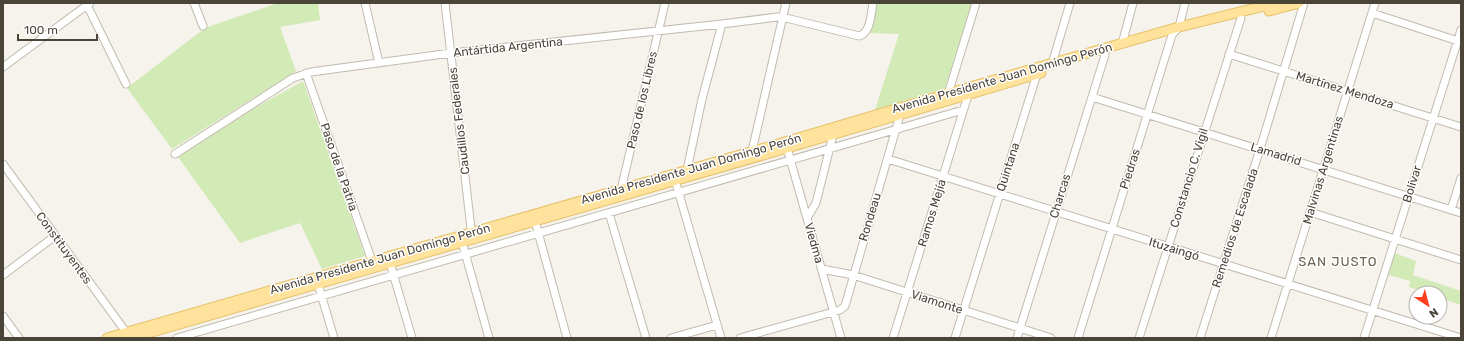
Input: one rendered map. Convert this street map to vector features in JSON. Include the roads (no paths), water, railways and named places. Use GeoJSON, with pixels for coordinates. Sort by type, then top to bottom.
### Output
{"type":"FeatureCollection","features":[{"type":"Feature","properties":{"kind":"main road","name":"Avenida Presidente Juan Domingo Perón"},"geometry":{"type":"LineString","coordinates":[[107,338],[176,325],[390,264],[462,242],[472,236],[900,115],[1052,64],[1179,27],[1276,3]]}},
{"type":"Feature","properties":{"kind":"main road","name":"Avenida Presidente Juan Domingo Perón"},"geometry":{"type":"LineString","coordinates":[[129,335],[372,261],[535,221],[686,170],[948,94],[969,91],[1037,74],[1172,36],[1299,3]]}},
{"type":"Feature","properties":{"kind":"street"},"geometry":{"type":"LineString","coordinates":[[194,3],[204,26]]}},
{"type":"Feature","properties":{"kind":"street"},"geometry":{"type":"LineString","coordinates":[[365,3],[379,63]]}},
{"type":"Feature","properties":{"kind":"street","name":"Caudillos Federales"},"geometry":{"type":"LineString","coordinates":[[445,3],[472,236]]}},
{"type":"Feature","properties":{"kind":"street","name":"Paso de los Libres"},"geometry":{"type":"LineString","coordinates":[[620,193],[665,3]]}},
{"type":"Feature","properties":{"kind":"street"},"geometry":{"type":"LineString","coordinates":[[752,151],[786,3]]}},
{"type":"Feature","properties":{"kind":"street","name":"Antártida Argentina"},"geometry":{"type":"LineString","coordinates":[[175,154],[294,78],[306,73],[451,53],[782,17],[862,36],[867,31],[873,3]]}},
{"type":"Feature","properties":{"kind":"street"},"geometry":{"type":"LineString","coordinates":[[948,94],[976,3]]}},
{"type":"Feature","properties":{"kind":"street"},"geometry":{"type":"LineString","coordinates":[[1037,74],[1052,64],[1070,3]]}},
{"type":"Feature","properties":{"kind":"street"},"geometry":{"type":"LineString","coordinates":[[1122,44],[1133,3]]}},
{"type":"Feature","properties":{"kind":"street","name":"Piedras"},"geometry":{"type":"LineString","coordinates":[[1078,338],[1172,36],[1179,27],[1185,3]]}},
{"type":"Feature","properties":{"kind":"street","name":"Remedios de Escalada"},"geometry":{"type":"LineString","coordinates":[[1200,338],[1260,149],[1304,3]]}},
{"type":"Feature","properties":{"kind":"street","name":"Malvinas Argentinas"},"geometry":{"type":"LineString","coordinates":[[1271,338],[1375,3]]}},
{"type":"Feature","properties":{"kind":"street"},"geometry":{"type":"LineString","coordinates":[[3,67],[89,4],[126,84]]}},
{"type":"Feature","properties":{"kind":"street"},"geometry":{"type":"LineString","coordinates":[[1372,13],[1459,41]]}},
{"type":"Feature","properties":{"kind":"street","name":"Constancio C. Vigil"},"geometry":{"type":"LineString","coordinates":[[1139,338],[1241,18]]}},
{"type":"Feature","properties":{"kind":"street"},"geometry":{"type":"LineString","coordinates":[[686,170],[702,99],[722,24]]}},
{"type":"Feature","properties":{"kind":"street","name":"Bolívar"},"geometry":{"type":"LineString","coordinates":[[1364,338],[1408,196],[1459,41],[1461,30]]}},
{"type":"Feature","properties":{"kind":"street","name":"Martínez Mendoza"},"geometry":{"type":"LineString","coordinates":[[1229,54],[1461,126]]}},
{"type":"Feature","properties":{"kind":"street","name":"Charcas"},"geometry":{"type":"LineString","coordinates":[[1016,338],[1105,55]]}},
{"type":"Feature","properties":{"kind":"street","name":"Paso de la Patria"},"geometry":{"type":"LineString","coordinates":[[306,73],[372,261]]}},
{"type":"Feature","properties":{"kind":"street","name":"Quintana"},"geometry":{"type":"LineString","coordinates":[[955,338],[1037,74]]}},
{"type":"Feature","properties":{"kind":"street","name":"Ramos Mejía"},"geometry":{"type":"LineString","coordinates":[[893,338],[969,91]]}},
{"type":"Feature","properties":{"kind":"street","name":"Lamadrid"},"geometry":{"type":"LineString","coordinates":[[1092,96],[1148,115],[1324,168],[1461,213]]}},
{"type":"Feature","properties":{"kind":"street","name":"Avenida Presidente Juan Domingo Perón"},"geometry":{"type":"LineString","coordinates":[[178,338],[963,110]]}},
{"type":"Feature","properties":{"kind":"street","name":"Rondeau"},"geometry":{"type":"LineString","coordinates":[[834,312],[845,306],[900,115]]}},
{"type":"Feature","properties":{"kind":"street"},"geometry":{"type":"LineString","coordinates":[[807,218],[816,203],[833,135]]}},
{"type":"Feature","properties":{"kind":"street","name":"Viedma"},"geometry":{"type":"LineString","coordinates":[[787,148],[841,338]]}},
{"type":"Feature","properties":{"kind":"street","name":"Ituzaingó"},"geometry":{"type":"LineString","coordinates":[[888,159],[1373,311],[1461,337]]}},
{"type":"Feature","properties":{"kind":"street","name":"Constituyentes"},"geometry":{"type":"LineString","coordinates":[[3,164],[129,335]]}},
{"type":"Feature","properties":{"kind":"street"},"geometry":{"type":"LineString","coordinates":[[3,179],[10,174]]}},
{"type":"Feature","properties":{"kind":"street"},"geometry":{"type":"LineString","coordinates":[[1451,210],[1461,178]]}},
{"type":"Feature","properties":{"kind":"street"},"geometry":{"type":"LineString","coordinates":[[674,180],[721,338]]}},
{"type":"Feature","properties":{"kind":"street"},"geometry":{"type":"LineString","coordinates":[[1310,212],[1461,260]]}},
{"type":"Feature","properties":{"kind":"street"},"geometry":{"type":"LineString","coordinates":[[609,213],[646,338]]}},
{"type":"Feature","properties":{"kind":"street"},"geometry":{"type":"LineString","coordinates":[[535,221],[567,338]]}},
{"type":"Feature","properties":{"kind":"street"},"geometry":{"type":"LineString","coordinates":[[3,275],[55,236]]}},
{"type":"Feature","properties":{"kind":"street"},"geometry":{"type":"LineString","coordinates":[[462,242],[489,338]]}},
{"type":"Feature","properties":{"kind":"street"},"geometry":{"type":"LineString","coordinates":[[390,264],[412,338]]}},
{"type":"Feature","properties":{"kind":"street","name":"Viamonte"},"geometry":{"type":"LineString","coordinates":[[822,269],[853,276],[907,292],[1051,338]]}},
{"type":"Feature","properties":{"kind":"street"},"geometry":{"type":"LineString","coordinates":[[318,284],[334,338]]}},
{"type":"Feature","properties":{"kind":"street"},"geometry":{"type":"LineString","coordinates":[[740,338],[834,312]]}},
{"type":"Feature","properties":{"kind":"street"},"geometry":{"type":"LineString","coordinates":[[3,316],[19,338]]}},
{"type":"Feature","properties":{"kind":"street"},"geometry":{"type":"LineString","coordinates":[[176,325],[178,338]]}},
{"type":"Feature","properties":{"kind":"street"},"geometry":{"type":"LineString","coordinates":[[671,338],[717,325]]}},
{"type":"Feature","properties":{"kind":"district","name":"SAN JUSTO"},"geometry":{"type":"Point","coordinates":[1338,261]}}]}
